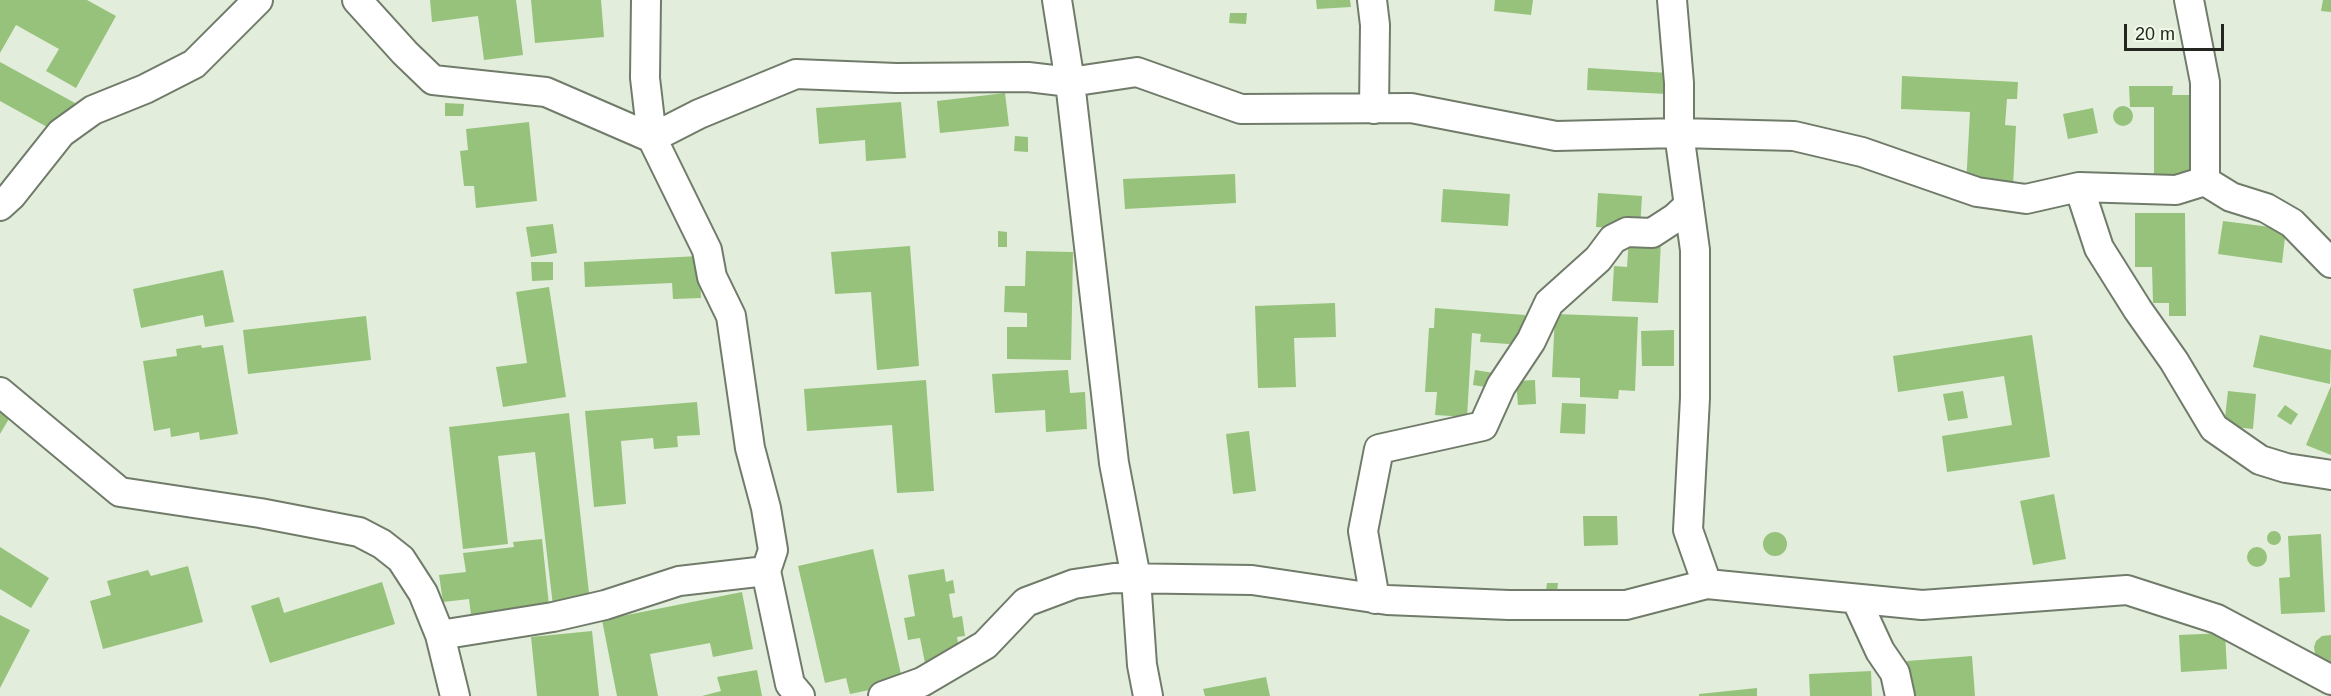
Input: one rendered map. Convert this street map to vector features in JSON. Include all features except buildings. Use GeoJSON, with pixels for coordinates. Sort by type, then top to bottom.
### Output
{"type":"FeatureCollection","features":[{"type":"Feature","properties":{"kind":"street"},"geometry":{"type":"LineString","coordinates":[[0,206],[11,196],[62,133],[93,110],[145,89],[194,64],[258,0]]}},
{"type":"Feature","properties":{"kind":"street"},"geometry":{"type":"LineString","coordinates":[[357,0],[390,38],[433,80],[546,92],[652,138]]}},
{"type":"Feature","properties":{"kind":"street"},"geometry":{"type":"LineString","coordinates":[[646,0],[645,78],[652,138],[707,250],[712,277],[732,316],[750,448],[766,508],[773,550],[766,571],[790,684],[800,696]]}},
{"type":"Feature","properties":{"kind":"street"},"geometry":{"type":"LineString","coordinates":[[1057,0],[1070,82],[1114,463],[1136,578],[1142,665],[1148,696]]}},
{"type":"Feature","properties":{"kind":"street"},"geometry":{"type":"LineString","coordinates":[[1372,0],[1375,25],[1374,109]]}},
{"type":"Feature","properties":{"kind":"street"},"geometry":{"type":"LineString","coordinates":[[1672,0],[1679,83],[1679,133],[1695,250],[1695,398],[1688,530],[1707,584]]}},
{"type":"Feature","properties":{"kind":"street"},"geometry":{"type":"LineString","coordinates":[[2189,0],[2205,82],[2205,181]]}},
{"type":"Feature","properties":{"kind":"street"},"geometry":{"type":"LineString","coordinates":[[652,138],[699,114],[796,74],[896,78],[1028,76],[1070,82],[1137,72],[1241,109],[1411,108],[1556,136],[1679,133],[1794,136],[1862,152],[1977,192],[2026,199],[2079,187],[2176,190],[2205,181],[2231,197],[2266,208],[2292,223],[2331,263]]}},
{"type":"Feature","properties":{"kind":"street"},"geometry":{"type":"LineString","coordinates":[[2079,187],[2100,248],[2138,310],[2174,361],[2214,428],[2259,460],[2286,468],[2331,476]]}},
{"type":"Feature","properties":{"kind":"street"},"geometry":{"type":"LineString","coordinates":[[1375,598],[1363,531],[1379,449],[1483,426],[1501,386],[1531,341],[1549,303],[1598,259],[1613,239],[1627,232],[1652,233],[1675,218],[1689,205]]}},
{"type":"Feature","properties":{"kind":"street"},"geometry":{"type":"LineString","coordinates":[[0,392],[120,492],[260,513],[359,532],[382,544],[401,559],[423,593],[440,634],[455,696]]}},
{"type":"Feature","properties":{"kind":"street"},"geometry":{"type":"LineString","coordinates":[[440,634],[553,617],[605,605],[679,581],[766,571]]}},
{"type":"Feature","properties":{"kind":"street"},"geometry":{"type":"LineString","coordinates":[[883,696],[922,682],[985,645],[1026,602],[1074,584],[1114,578],[1252,580],[1375,598],[1509,605],[1626,604],[1707,584],[1922,605],[2127,590],[2217,619],[2331,680]]}},
{"type":"Feature","properties":{"kind":"street"},"geometry":{"type":"LineString","coordinates":[[1856,598],[1880,651],[1895,673],[1900,696]]}}]}
